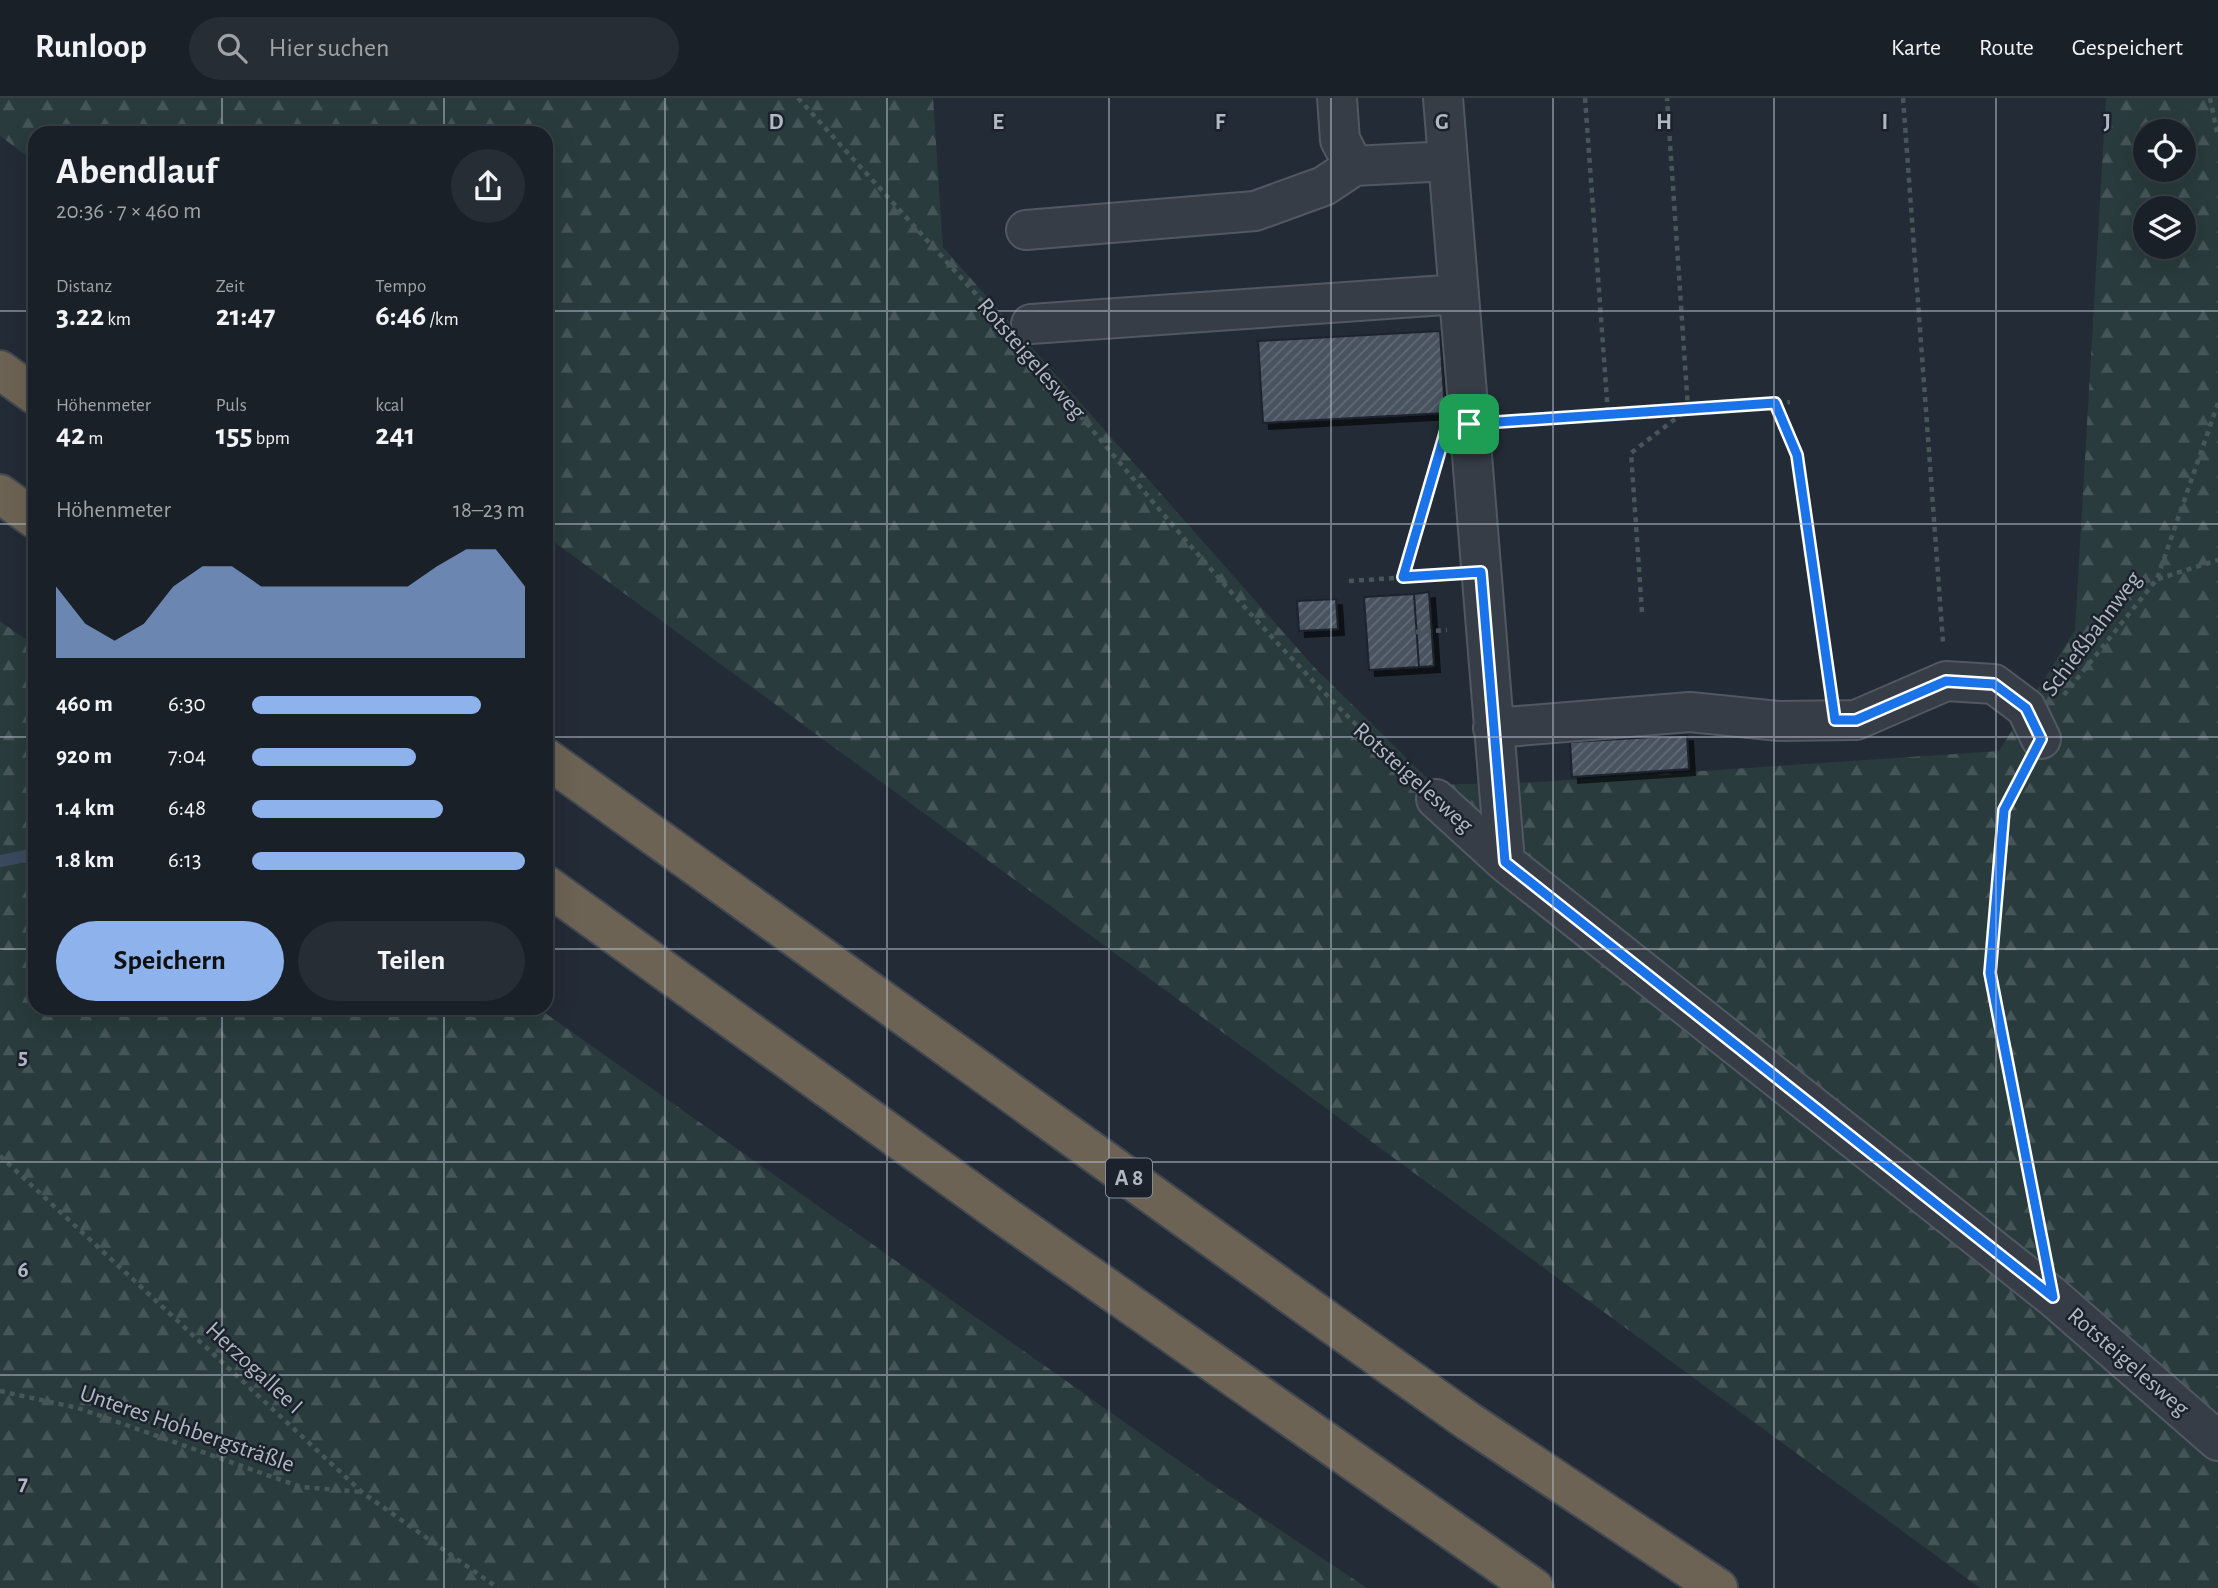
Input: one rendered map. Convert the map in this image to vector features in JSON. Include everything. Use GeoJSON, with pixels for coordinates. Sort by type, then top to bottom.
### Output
{"type":"FeatureCollection","features":[{"type":"Feature","properties":{"kind":"highway"},"geometry":{"type":"LineString","coordinates":[[0,370],[28,390]]}},
{"type":"Feature","properties":{"kind":"highway"},"geometry":{"type":"LineString","coordinates":[[0,494],[28,514]]}},
{"type":"Feature","properties":{"kind":"highway","name":"A 8"},"geometry":{"type":"LineString","coordinates":[[553,763],[1404,1376],[1718,1588]]}},
{"type":"Feature","properties":{"kind":"highway"},"geometry":{"type":"LineString","coordinates":[[553,890],[1016,1225],[1534,1588]]}},
{"type":"Feature","properties":{"kind":"lane"},"geometry":{"type":"LineString","coordinates":[[1338,98],[1340,140],[1354,166]]}},
{"type":"Feature","properties":{"kind":"lane"},"geometry":{"type":"LineString","coordinates":[[1443,98],[1505,862]]}},
{"type":"Feature","properties":{"kind":"lane"},"geometry":{"type":"LineString","coordinates":[[1026,230],[1255,211],[1324,186],[1354,166],[1448,161]]}},
{"type":"Feature","properties":{"kind":"lane"},"geometry":{"type":"LineString","coordinates":[[1019,333],[1459,294]]}},
{"type":"Feature","properties":{"kind":"lane"},"geometry":{"type":"LineString","coordinates":[[1493,728],[1690,712],[1780,721],[1856,720],[1946,681],[1994,684],[2026,708],[2041,739]]}},
{"type":"Feature","properties":{"kind":"lane","name":"Rotsteigelesweg"},"geometry":{"type":"LineString","coordinates":[[1436,799],[1505,862],[2053,1297],[2218,1441]]}},
{"type":"Feature","properties":{"kind":"path","name":"Rotsteigelesweg"},"geometry":{"type":"LineString","coordinates":[[797,98],[1019,333],[1228,591],[1347,718],[1436,799]]}},
{"type":"Feature","properties":{"kind":"path"},"geometry":{"type":"LineString","coordinates":[[1585,98],[1608,414]]}},
{"type":"Feature","properties":{"kind":"path"},"geometry":{"type":"LineString","coordinates":[[1667,98],[1688,409]]}},
{"type":"Feature","properties":{"kind":"path"},"geometry":{"type":"LineString","coordinates":[[1903,98],[1946,681]]}},
{"type":"Feature","properties":{"kind":"path"},"geometry":{"type":"LineString","coordinates":[[2210,98],[2218,137]]}},
{"type":"Feature","properties":{"kind":"path"},"geometry":{"type":"LineString","coordinates":[[1469,424],[1790,402]]}},
{"type":"Feature","properties":{"kind":"path"},"geometry":{"type":"LineString","coordinates":[[1775,403],[1797,455],[1835,720]]}},
{"type":"Feature","properties":{"kind":"path","name":"Schießbahnweg"},"geometry":{"type":"LineString","coordinates":[[2053,1297],[1990,973],[2004,810],[2064,693],[2157,579],[2218,403]]}},
{"type":"Feature","properties":{"kind":"path"},"geometry":{"type":"LineString","coordinates":[[1642,612],[1631,453],[1688,409]]}},
{"type":"Feature","properties":{"kind":"path"},"geometry":{"type":"LineString","coordinates":[[1403,577],[1434,470]]}},
{"type":"Feature","properties":{"kind":"path"},"geometry":{"type":"LineString","coordinates":[[2157,579],[2218,561]]}},
{"type":"Feature","properties":{"kind":"path"},"geometry":{"type":"LineString","coordinates":[[1349,580],[1481,572]]}},
{"type":"Feature","properties":{"kind":"path","name":"Herzogallee I"},"geometry":{"type":"LineString","coordinates":[[0,1156],[363,1493],[498,1588]]}},
{"type":"Feature","properties":{"kind":"path","name":"Unteres Hohbergsträßle"},"geometry":{"type":"LineString","coordinates":[[0,1391],[78,1408],[300,1487],[363,1493]]}},
{"type":"Feature","properties":{"kind":"green space"},"geometry":{"type":"Polygon","coordinates":[[[0,98],[933,98],[943,247],[1313,666],[1434,785],[1538,782],[1999,751],[2075,630],[2106,98],[2218,98],[2218,1588],[1980,1588],[553,541],[553,126],[28,126],[28,157],[0,136],[0,98]]]}},
{"type":"Feature","properties":{"kind":"green space"},"geometry":{"type":"Polygon","coordinates":[[[0,621],[28,641],[28,1015],[548,1015],[1219,1489],[1367,1588],[0,1588],[0,621]]]}},
{"type":"Feature","properties":{"kind":"building"},"geometry":{"type":"Polygon","coordinates":[[[1440,331],[1445,413],[1263,423],[1258,341],[1440,331]]]}},
{"type":"Feature","properties":{"kind":"building"},"geometry":{"type":"Polygon","coordinates":[[[1429,592],[1434,666],[1419,667],[1414,594],[1429,592]]]}},
{"type":"Feature","properties":{"kind":"building"},"geometry":{"type":"Polygon","coordinates":[[[1414,594],[1419,667],[1369,670],[1364,597],[1414,594]]]}},
{"type":"Feature","properties":{"kind":"building"},"geometry":{"type":"Polygon","coordinates":[[[1336,599],[1338,629],[1299,631],[1297,601],[1336,599]]]}},
{"type":"Feature","properties":{"kind":"building"},"geometry":{"type":"Polygon","coordinates":[[[1687,735],[1689,769],[1572,777],[1570,742],[1687,735]]]}},
{"type":"Feature","properties":{"kind":"waterway"},"geometry":{"type":"LineString","coordinates":[[0,861],[28,855]]}},
{"type":"Feature","properties":{"kind":"route"},"geometry":{"type":"LineString","coordinates":[[1775,403],[1797,455],[1835,720],[1856,720],[1946,681],[1994,684],[2026,708],[2041,739],[2004,810],[1990,973],[2053,1297],[1505,862],[1481,572],[1403,577],[1446,430],[1469,424],[1775,403]]}}]}
